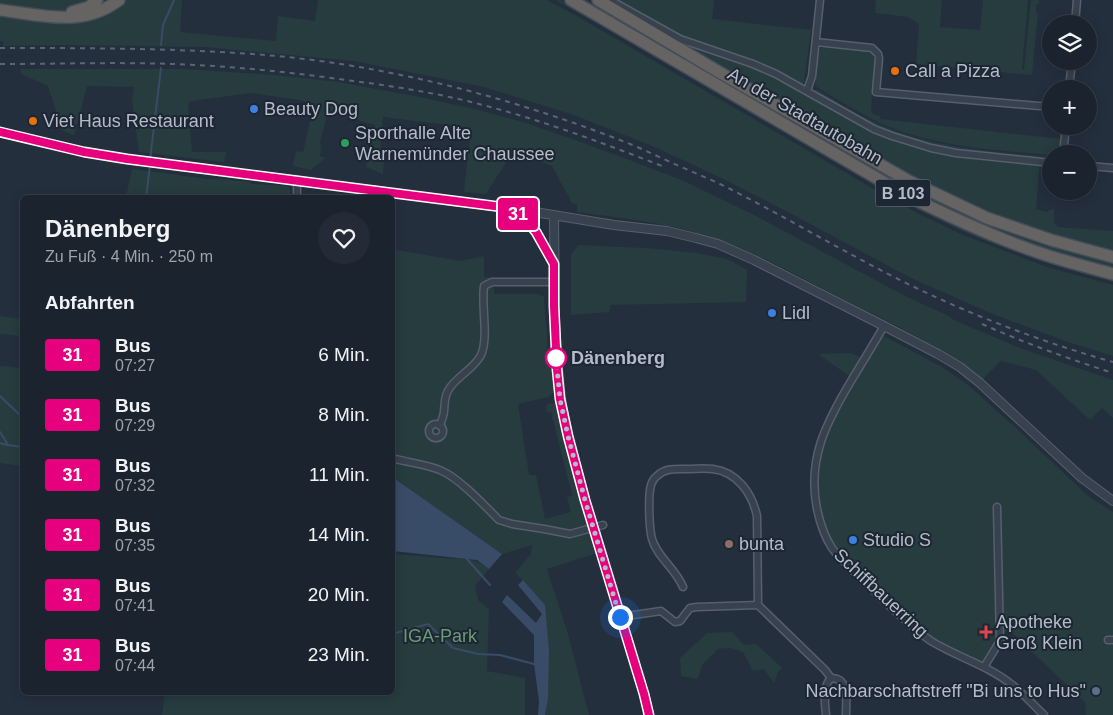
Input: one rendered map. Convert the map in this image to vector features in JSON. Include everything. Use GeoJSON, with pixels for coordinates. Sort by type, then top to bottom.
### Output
{"type":"FeatureCollection","features":[{"type":"Feature","properties":{"kind":"highway"},"geometry":{"type":"LineString","coordinates":[[0,6],[64,13],[84,9],[97,0]]}},
{"type":"Feature","properties":{"kind":"highway"},"geometry":{"type":"LineString","coordinates":[[0,10],[75,18],[100,12],[119,0]]}},
{"type":"Feature","properties":{"kind":"highway","name":"An der Stadtautobahn"},"geometry":{"type":"LineString","coordinates":[[572,0],[904,194],[983,232],[1046,255],[1113,274]]}},
{"type":"Feature","properties":{"kind":"highway","name":"An der Stadtautobahn"},"geometry":{"type":"LineString","coordinates":[[598,0],[909,181],[995,221],[1051,240],[1113,257]]}},
{"type":"Feature","properties":{"kind":"street"},"geometry":{"type":"LineString","coordinates":[[610,0],[680,39],[753,64],[776,74],[874,129],[908,142],[956,153],[1042,161]]}},
{"type":"Feature","properties":{"kind":"street"},"geometry":{"type":"LineString","coordinates":[[807,91],[812,76],[820,0]]}},
{"type":"Feature","properties":{"kind":"street"},"geometry":{"type":"LineString","coordinates":[[1076,15],[1077,0]]}},
{"type":"Feature","properties":{"kind":"street"},"geometry":{"type":"LineString","coordinates":[[816,42],[872,48],[875,50],[879,58],[876,92],[1042,106]]}},
{"type":"Feature","properties":{"kind":"street"},"geometry":{"type":"LineString","coordinates":[[0,132],[84,152],[147,162],[297,180],[386,194]]}},
{"type":"Feature","properties":{"kind":"street"},"geometry":{"type":"LineString","coordinates":[[1097,167],[1113,168]]}},
{"type":"Feature","properties":{"kind":"street"},"geometry":{"type":"LineString","coordinates":[[297,180],[297,195]]}},
{"type":"Feature","properties":{"kind":"street"},"geometry":{"type":"LineString","coordinates":[[395,195],[510,208],[614,225],[667,231],[718,244],[754,260],[884,326],[938,354],[960,368],[980,383],[1082,478],[1113,501]]}},
{"type":"Feature","properties":{"kind":"street"},"geometry":{"type":"LineString","coordinates":[[510,208],[526,220],[536,232],[554,264]]}},
{"type":"Feature","properties":{"kind":"street"},"geometry":{"type":"LineString","coordinates":[[554,215],[556,352],[560,399],[576,470],[644,694],[648,715]]}},
{"type":"Feature","properties":{"kind":"street"},"geometry":{"type":"LineString","coordinates":[[440,426],[444,412],[445,396],[450,388],[481,355],[484,335],[484,286],[492,282],[554,282]]}},
{"type":"Feature","properties":{"kind":"street","name":"Schiffbauerring"},"geometry":{"type":"LineString","coordinates":[[884,326],[839,402],[822,439],[815,468],[814,489],[824,534],[840,559],[930,640],[984,667],[1011,684],[1044,715]]}},
{"type":"Feature","properties":{"kind":"street"},"geometry":{"type":"LineString","coordinates":[[395,459],[436,468],[445,472],[455,478],[499,520],[506,523],[570,534],[603,525]]}},
{"type":"Feature","properties":{"kind":"street"},"geometry":{"type":"LineString","coordinates":[[683,587],[679,578],[655,547],[652,540],[649,494],[651,484],[662,471],[670,469],[716,469],[728,474],[746,489],[755,505],[757,516],[758,605]]}},
{"type":"Feature","properties":{"kind":"street"},"geometry":{"type":"LineString","coordinates":[[984,667],[1000,641],[997,507]]}},
{"type":"Feature","properties":{"kind":"street"},"geometry":{"type":"LineString","coordinates":[[620,617],[630,614],[661,611],[675,622],[680,620],[690,608],[697,606],[758,605],[831,678]]}},
{"type":"Feature","properties":{"kind":"street"},"geometry":{"type":"LineString","coordinates":[[826,715],[825,688],[831,678]]}},
{"type":"Feature","properties":{"kind":"street"},"geometry":{"type":"LineString","coordinates":[[831,678],[837,678],[845,688],[846,715]]}},
{"type":"Feature","properties":{"kind":"green space"},"geometry":{"type":"Polygon","coordinates":[[[0,0],[92,0],[76,9],[59,11],[0,3],[0,0]]]}},
{"type":"Feature","properties":{"kind":"green space"},"geometry":{"type":"Polygon","coordinates":[[[123,0],[182,0],[180,32],[276,41],[278,16],[315,21],[318,0],[547,0],[917,213],[963,235],[1047,267],[1113,285],[1113,356],[1068,342],[995,315],[911,278],[786,211],[655,147],[571,114],[484,87],[354,61],[205,47],[3,46],[3,41],[0,41],[0,12],[63,20],[123,0]]]}},
{"type":"Feature","properties":{"kind":"green space"},"geometry":{"type":"Polygon","coordinates":[[[555,0],[561,0],[902,198],[1113,278],[1113,282],[1079,273],[981,239],[901,201],[555,0]]]}},
{"type":"Feature","properties":{"kind":"green space"},"geometry":{"type":"Polygon","coordinates":[[[580,0],[588,0],[1016,233],[1075,253],[1113,263],[1113,268],[1048,251],[985,228],[906,190],[580,0]]]}},
{"type":"Feature","properties":{"kind":"green space"},"geometry":{"type":"Polygon","coordinates":[[[610,0],[714,0],[712,19],[811,30],[804,82],[801,87],[856,119],[931,148],[1040,161],[1036,209],[1047,212],[1054,209],[1054,223],[1058,227],[1113,231],[1113,253],[1019,226],[961,202],[912,178],[722,68],[610,0]]]}},
{"type":"Feature","properties":{"kind":"green space"},"geometry":{"type":"Polygon","coordinates":[[[876,0],[942,0],[940,27],[980,30],[983,0],[1028,0],[1022,69],[1024,70],[1031,0],[1039,0],[1039,4],[1036,5],[1036,13],[1038,13],[1032,75],[916,64],[919,24],[908,17],[875,13],[876,0]]]}},
{"type":"Feature","properties":{"kind":"green space"},"geometry":{"type":"Polygon","coordinates":[[[821,48],[867,51],[871,53],[875,59],[871,109],[873,114],[880,116],[880,119],[1061,139],[1060,145],[1042,145],[1042,154],[965,146],[923,138],[882,124],[856,111],[815,86],[818,56],[821,48]]]}},
{"type":"Feature","properties":{"kind":"green space"},"geometry":{"type":"Polygon","coordinates":[[[21,69],[184,69],[275,75],[338,82],[415,96],[479,110],[526,123],[684,181],[754,215],[954,320],[1020,348],[1113,380],[1113,418],[1102,408],[1090,420],[1036,370],[1001,361],[983,379],[950,356],[916,336],[776,264],[722,241],[673,227],[577,212],[577,204],[572,203],[552,166],[513,151],[486,194],[464,192],[471,128],[383,117],[380,153],[384,158],[383,174],[366,167],[375,125],[328,112],[320,142],[320,156],[325,158],[311,170],[293,166],[296,151],[303,152],[314,104],[251,93],[191,101],[188,105],[192,152],[226,152],[224,162],[139,152],[132,101],[134,87],[87,86],[74,135],[63,131],[48,86],[21,74],[21,69]]]}},
{"type":"Feature","properties":{"kind":"green space"},"geometry":{"type":"Polygon","coordinates":[[[816,89],[849,109],[883,126],[924,140],[986,151],[1042,156],[1042,158],[951,149],[918,141],[865,119],[815,91],[816,89]]]}},
{"type":"Feature","properties":{"kind":"green space"},"geometry":{"type":"Polygon","coordinates":[[[132,169],[208,179],[249,182],[252,184],[287,186],[290,188],[290,195],[125,195],[132,169]]]}},
{"type":"Feature","properties":{"kind":"green space"},"geometry":{"type":"Polygon","coordinates":[[[578,245],[646,248],[697,253],[727,259],[747,270],[746,302],[611,305],[609,312],[571,315],[571,255],[578,245]]]}},
{"type":"Feature","properties":{"kind":"green space"},"geometry":{"type":"Polygon","coordinates":[[[395,250],[460,261],[484,256],[484,277],[494,278],[494,294],[538,294],[544,297],[549,362],[553,362],[557,390],[548,397],[518,404],[529,475],[536,475],[545,519],[571,512],[567,497],[572,495],[551,412],[547,412],[546,407],[548,404],[555,403],[558,405],[574,475],[597,553],[547,569],[568,634],[589,715],[545,715],[548,699],[545,605],[515,573],[531,554],[532,545],[502,554],[395,480],[395,250]]]}},
{"type":"Feature","properties":{"kind":"green space"},"geometry":{"type":"Polygon","coordinates":[[[0,316],[20,319],[20,336],[0,334],[0,316]]]}},
{"type":"Feature","properties":{"kind":"green space"},"geometry":{"type":"Polygon","coordinates":[[[880,334],[942,367],[968,385],[1088,496],[1113,512],[1113,715],[1086,715],[1085,702],[1010,631],[1000,632],[1000,641],[984,667],[929,640],[840,559],[824,534],[814,489],[824,433],[880,334]]]}},
{"type":"Feature","properties":{"kind":"green space"},"geometry":{"type":"Polygon","coordinates":[[[852,353],[861,358],[849,376],[818,354],[852,353]]]}},
{"type":"Feature","properties":{"kind":"green space"},"geometry":{"type":"Polygon","coordinates":[[[0,366],[20,368],[20,466],[0,463],[0,366]]]}},
{"type":"Feature","properties":{"kind":"green space","name":"IGA-Park"},"geometry":{"type":"Polygon","coordinates":[[[395,554],[467,559],[478,562],[489,569],[475,586],[478,600],[489,609],[487,671],[525,678],[525,715],[162,715],[165,695],[395,695],[395,554]]]}},
{"type":"Feature","properties":{"kind":"green space"},"geometry":{"type":"Polygon","coordinates":[[[732,632],[744,645],[756,644],[782,668],[778,672],[774,683],[764,669],[753,671],[743,652],[730,648],[718,649],[702,665],[698,679],[681,676],[680,658],[707,633],[732,632]]]}},
{"type":"Feature","properties":{"kind":"water"},"geometry":{"type":"Polygon","coordinates":[[[395,479],[502,554],[489,569],[477,560],[395,551],[395,479]]]}},
{"type":"Feature","properties":{"kind":"water"},"geometry":{"type":"Polygon","coordinates":[[[523,580],[545,605],[549,651],[548,699],[545,715],[538,715],[539,701],[534,664],[534,635],[502,602],[507,595],[536,623],[542,614],[518,585],[523,580]]]}},
{"type":"Feature","properties":{"kind":"waterway"},"geometry":{"type":"LineString","coordinates":[[161,45],[163,25],[174,0]]}},
{"type":"Feature","properties":{"kind":"waterway"},"geometry":{"type":"LineString","coordinates":[[150,160],[161,68]]}},
{"type":"Feature","properties":{"kind":"waterway"},"geometry":{"type":"LineString","coordinates":[[146,195],[150,165]]}},
{"type":"Feature","properties":{"kind":"waterway"},"geometry":{"type":"LineString","coordinates":[[0,396],[20,415]]}},
{"type":"Feature","properties":{"kind":"waterway"},"geometry":{"type":"LineString","coordinates":[[0,432],[8,445],[20,447]]}},
{"type":"Feature","properties":{"kind":"waterway"},"geometry":{"type":"LineString","coordinates":[[0,443],[7,445]]}},
{"type":"Feature","properties":{"kind":"waterway"},"geometry":{"type":"LineString","coordinates":[[466,558],[490,585]]}},
{"type":"Feature","properties":{"kind":"waterway"},"geometry":{"type":"LineString","coordinates":[[395,633],[428,624],[453,648],[478,654],[500,655],[534,664]]}},
{"type":"Feature","properties":{"kind":"railway"},"geometry":{"type":"LineString","coordinates":[[0,48],[104,48],[277,56],[365,68],[454,87],[498,99],[584,126],[726,187],[920,290],[974,314],[1029,335],[1113,362]]}},
{"type":"Feature","properties":{"kind":"railway"},"geometry":{"type":"LineString","coordinates":[[0,64],[130,63],[195,65],[282,72],[398,87],[506,111],[573,133],[662,166]]}},
{"type":"Feature","properties":{"kind":"railway"},"geometry":{"type":"LineString","coordinates":[[982,324],[1014,338],[1113,373]]}},
{"type":"Feature","properties":{"kind":"bus line","name":"31"},"geometry":{"type":"LineString","coordinates":[[0,132],[84,152],[127,159],[510,208],[526,220],[536,232],[554,264],[556,352],[560,399],[576,470],[649,715]]}},
{"type":"Feature","properties":{"kind":"place","name":"Call a Pizza"},"geometry":{"type":"Point","coordinates":[895,71]}},
{"type":"Feature","properties":{"kind":"place","name":"Beauty Dog"},"geometry":{"type":"Point","coordinates":[254,109]}},
{"type":"Feature","properties":{"kind":"place","name":"Viet Haus Restaurant"},"geometry":{"type":"Point","coordinates":[33,121]}},
{"type":"Feature","properties":{"kind":"place","name":"Sporthalle Alte Warnemünder Chaussee"},"geometry":{"type":"Point","coordinates":[345,143]}},
{"type":"Feature","properties":{"kind":"place","name":"Lidl"},"geometry":{"type":"Point","coordinates":[772,313]}},
{"type":"Feature","properties":{"kind":"place","name":"Dänenberg"},"geometry":{"type":"Point","coordinates":[556,358]}},
{"type":"Feature","properties":{"kind":"place","name":"Studio S"},"geometry":{"type":"Point","coordinates":[853,540]}},
{"type":"Feature","properties":{"kind":"place","name":"bunta"},"geometry":{"type":"Point","coordinates":[729,544]}},
{"type":"Feature","properties":{"kind":"place","name":"Apotheke Groß Klein"},"geometry":{"type":"Point","coordinates":[986,632]}},
{"type":"Feature","properties":{"kind":"place","name":"Nachbarschaftstreff \"Bi uns to Hus\""},"geometry":{"type":"Point","coordinates":[1096,691]}},
{"type":"Feature","properties":{"kind":"route"},"geometry":{"type":"LineString","coordinates":[[556,358],[560,399],[576,470],[620,617]]}}]}
